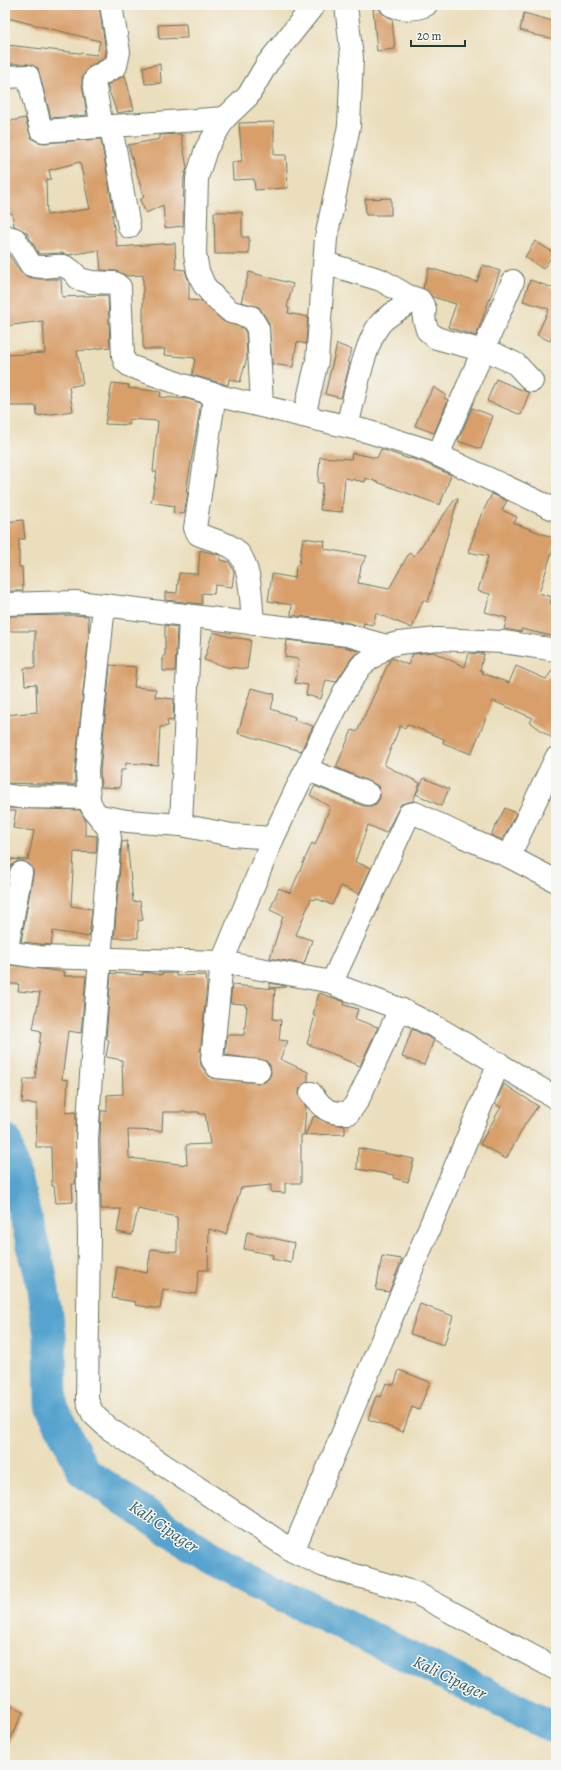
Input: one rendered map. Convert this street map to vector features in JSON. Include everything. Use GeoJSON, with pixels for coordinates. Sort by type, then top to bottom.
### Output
{"type":"FeatureCollection","features":[{"type":"Feature","properties":{"kind":"street"},"geometry":{"type":"LineString","coordinates":[[111,5],[119,52],[116,66],[96,77],[94,82],[106,126],[129,227]]}},
{"type":"Feature","properties":{"kind":"street"},"geometry":{"type":"LineString","coordinates":[[262,405],[258,329],[251,317],[231,312],[215,298],[204,285],[198,271],[195,254],[197,178],[206,149],[225,118],[248,96],[267,64],[314,5]]}},
{"type":"Feature","properties":{"kind":"street"},"geometry":{"type":"LineString","coordinates":[[304,416],[316,360],[326,238],[349,126],[352,58],[346,5]]}},
{"type":"Feature","properties":{"kind":"street"},"geometry":{"type":"LineString","coordinates":[[391,5],[405,9],[418,8],[426,5]]}},
{"type":"Feature","properties":{"kind":"street"},"geometry":{"type":"LineString","coordinates":[[5,77],[28,76],[41,130],[43,131],[225,118]]}},
{"type":"Feature","properties":{"kind":"street"},"geometry":{"type":"LineString","coordinates":[[5,236],[15,240],[29,263],[34,266],[64,265],[72,270],[79,279],[85,281],[115,283],[120,287],[123,356],[125,362],[137,369],[215,394],[347,426],[438,455],[556,510]]}},
{"type":"Feature","properties":{"kind":"street"},"geometry":{"type":"LineString","coordinates":[[325,263],[381,280],[415,300],[423,303],[427,330],[436,338],[496,354],[516,364],[532,381]]}},
{"type":"Feature","properties":{"kind":"street"},"geometry":{"type":"LineString","coordinates":[[438,455],[494,329],[513,282]]}},
{"type":"Feature","properties":{"kind":"street"},"geometry":{"type":"LineString","coordinates":[[347,426],[374,332],[381,323],[415,300]]}},
{"type":"Feature","properties":{"kind":"street"},"geometry":{"type":"LineString","coordinates":[[215,394],[195,528],[198,534],[222,543],[239,552],[247,571],[253,624]]}},
{"type":"Feature","properties":{"kind":"street"},"geometry":{"type":"LineString","coordinates":[[5,604],[75,602],[104,605],[348,635],[387,646]]}},
{"type":"Feature","properties":{"kind":"street"},"geometry":{"type":"LineString","coordinates":[[104,605],[87,763],[89,798],[93,809],[108,828],[110,838],[93,1043],[87,1140],[89,1234],[87,1400],[93,1414],[108,1428],[293,1551],[324,1566],[416,1593],[556,1669]]}},
{"type":"Feature","properties":{"kind":"street"},"geometry":{"type":"LineString","coordinates":[[181,825],[190,616]]}},
{"type":"Feature","properties":{"kind":"street"},"geometry":{"type":"LineString","coordinates":[[259,1072],[217,1067],[212,1059],[222,962],[273,838],[344,692],[361,666],[387,646],[399,643],[437,639],[503,642],[556,650]]}},
{"type":"Feature","properties":{"kind":"street"},"geometry":{"type":"LineString","coordinates":[[510,857],[511,852],[556,758]]}},
{"type":"Feature","properties":{"kind":"street"},"geometry":{"type":"LineString","coordinates":[[306,769],[368,794]]}},
{"type":"Feature","properties":{"kind":"street"},"geometry":{"type":"LineString","coordinates":[[5,795],[18,797],[89,798]]}},
{"type":"Feature","properties":{"kind":"street"},"geometry":{"type":"LineString","coordinates":[[332,982],[409,814],[415,813],[510,857],[556,881]]}},
{"type":"Feature","properties":{"kind":"street"},"geometry":{"type":"LineString","coordinates":[[100,816],[127,821],[181,825],[232,835],[273,838]]}},
{"type":"Feature","properties":{"kind":"street"},"geometry":{"type":"LineString","coordinates":[[21,873],[6,953],[39,958],[101,958],[222,962],[332,982],[338,986],[400,1009],[438,1028],[556,1098]]}},
{"type":"Feature","properties":{"kind":"street"},"geometry":{"type":"LineString","coordinates":[[311,1093],[323,1109],[340,1113],[349,1113],[358,1100],[400,1009]]}},
{"type":"Feature","properties":{"kind":"street"},"geometry":{"type":"LineString","coordinates":[[293,1551],[499,1063]]}},
{"type":"Feature","properties":{"kind":"building"},"geometry":{"type":"Polygon","coordinates":[[[10,5],[99,5],[106,52],[105,58],[90,66],[82,77],[87,115],[51,118],[38,68],[28,64],[5,64],[7,45],[97,55],[100,41],[7,18],[10,5]]]}},
{"type":"Feature","properties":{"kind":"building"},"geometry":{"type":"Polygon","coordinates":[[[379,8],[382,13],[392,19],[395,49],[377,51],[373,9],[379,8]]]}},
{"type":"Feature","properties":{"kind":"building"},"geometry":{"type":"Polygon","coordinates":[[[524,13],[556,22],[556,39],[534,35],[520,30],[524,13]]]}},
{"type":"Feature","properties":{"kind":"building"},"geometry":{"type":"Polygon","coordinates":[[[186,24],[187,38],[159,39],[158,25],[186,24]]]}},
{"type":"Feature","properties":{"kind":"building"},"geometry":{"type":"Polygon","coordinates":[[[160,64],[161,83],[145,84],[143,67],[160,64]]]}},
{"type":"Feature","properties":{"kind":"building"},"geometry":{"type":"Polygon","coordinates":[[[125,75],[134,110],[117,113],[107,85],[125,75]]]}},
{"type":"Feature","properties":{"kind":"building"},"geometry":{"type":"Polygon","coordinates":[[[25,118],[31,138],[38,142],[44,143],[101,139],[114,215],[112,215],[117,247],[175,243],[176,269],[185,270],[189,283],[189,300],[201,301],[223,321],[243,328],[246,333],[247,358],[240,382],[229,379],[228,385],[192,375],[195,358],[164,355],[165,349],[143,349],[143,275],[127,276],[116,271],[101,270],[99,250],[69,255],[62,253],[39,254],[26,232],[14,226],[12,213],[5,214],[5,122],[25,118]],[[80,162],[49,170],[51,179],[46,180],[47,215],[90,209],[80,162]]]}},
{"type":"Feature","properties":{"kind":"building"},"geometry":{"type":"Polygon","coordinates":[[[274,122],[274,155],[286,155],[288,188],[255,190],[254,179],[233,180],[232,162],[242,161],[239,123],[274,122]]]}},
{"type":"Feature","properties":{"kind":"building"},"geometry":{"type":"Polygon","coordinates":[[[181,134],[187,168],[184,178],[183,226],[165,228],[163,205],[146,213],[140,200],[144,197],[128,145],[160,139],[160,135],[181,134]]]}},
{"type":"Feature","properties":{"kind":"building"},"geometry":{"type":"Polygon","coordinates":[[[391,198],[391,215],[366,215],[365,199],[391,198]]]}},
{"type":"Feature","properties":{"kind":"building"},"geometry":{"type":"Polygon","coordinates":[[[214,212],[242,212],[242,237],[249,237],[249,254],[215,254],[214,212]]]}},
{"type":"Feature","properties":{"kind":"building"},"geometry":{"type":"Polygon","coordinates":[[[535,241],[554,253],[543,269],[525,257],[535,241]]]}},
{"type":"Feature","properties":{"kind":"building"},"geometry":{"type":"Polygon","coordinates":[[[5,249],[20,272],[28,277],[38,279],[61,279],[62,297],[108,295],[110,347],[77,351],[83,384],[69,387],[73,411],[37,416],[36,406],[5,406],[5,355],[45,353],[43,321],[5,326],[5,249]]]}},
{"type":"Feature","properties":{"kind":"building"},"geometry":{"type":"Polygon","coordinates":[[[483,265],[500,271],[476,336],[448,327],[456,304],[433,297],[423,288],[429,268],[477,282],[483,265]]]}},
{"type":"Feature","properties":{"kind":"building"},"geometry":{"type":"Polygon","coordinates":[[[249,272],[293,284],[287,307],[289,308],[288,313],[308,317],[306,344],[297,342],[293,367],[272,364],[269,323],[259,307],[241,302],[249,272]]]}},
{"type":"Feature","properties":{"kind":"building"},"geometry":{"type":"Polygon","coordinates":[[[530,280],[556,289],[556,327],[550,341],[537,335],[549,309],[523,301],[530,280]]]}},
{"type":"Feature","properties":{"kind":"building"},"geometry":{"type":"Polygon","coordinates":[[[337,344],[352,350],[347,362],[350,363],[341,398],[325,394],[337,344]]]}},
{"type":"Feature","properties":{"kind":"building"},"geometry":{"type":"Polygon","coordinates":[[[496,379],[529,393],[521,415],[487,401],[496,379]]]}},
{"type":"Feature","properties":{"kind":"building"},"geometry":{"type":"Polygon","coordinates":[[[112,383],[129,385],[128,388],[161,392],[160,397],[188,399],[201,403],[186,492],[188,492],[184,514],[173,512],[174,506],[151,502],[157,472],[153,472],[158,421],[129,419],[129,425],[105,424],[112,383]]]}},
{"type":"Feature","properties":{"kind":"building"},"geometry":{"type":"Polygon","coordinates":[[[434,387],[446,395],[444,398],[448,400],[434,433],[415,426],[422,408],[434,387]]]}},
{"type":"Feature","properties":{"kind":"building"},"geometry":{"type":"Polygon","coordinates":[[[472,408],[493,416],[481,449],[458,441],[472,408]]]}},
{"type":"Feature","properties":{"kind":"building"},"geometry":{"type":"Polygon","coordinates":[[[381,449],[422,462],[451,475],[440,505],[366,478],[365,482],[345,478],[342,512],[320,510],[323,483],[318,483],[320,457],[351,459],[352,453],[377,458],[381,449]]]}},
{"type":"Feature","properties":{"kind":"building"},"geometry":{"type":"Polygon","coordinates":[[[492,494],[507,501],[502,510],[517,517],[514,523],[556,539],[539,593],[552,597],[550,604],[556,605],[556,637],[521,629],[521,632],[504,629],[507,618],[485,612],[490,594],[478,591],[488,556],[468,552],[481,515],[492,494]]]}},
{"type":"Feature","properties":{"kind":"building"},"geometry":{"type":"Polygon","coordinates":[[[456,498],[458,499],[428,602],[423,600],[412,628],[376,613],[373,625],[364,623],[363,627],[349,623],[291,615],[292,605],[268,601],[272,574],[295,578],[296,565],[299,565],[303,538],[325,541],[324,549],[367,556],[361,566],[358,583],[389,589],[409,553],[414,556],[456,498]]]}},
{"type":"Feature","properties":{"kind":"building"},"geometry":{"type":"Polygon","coordinates":[[[23,520],[25,539],[19,539],[19,567],[22,567],[23,591],[7,591],[5,590],[5,522],[23,520]]]}},
{"type":"Feature","properties":{"kind":"building"},"geometry":{"type":"Polygon","coordinates":[[[200,550],[220,555],[220,560],[229,562],[234,572],[232,587],[215,585],[214,594],[202,593],[202,604],[165,600],[165,592],[177,593],[179,573],[198,574],[200,550]]]}},
{"type":"Feature","properties":{"kind":"building"},"geometry":{"type":"Polygon","coordinates":[[[8,616],[88,616],[89,634],[75,770],[75,785],[5,783],[5,750],[8,750],[5,715],[37,712],[36,684],[25,685],[24,668],[35,668],[35,631],[8,631],[8,616]]]}},
{"type":"Feature","properties":{"kind":"building"},"geometry":{"type":"Polygon","coordinates":[[[165,625],[177,627],[175,671],[163,671],[163,656],[165,656],[165,625]]]}},
{"type":"Feature","properties":{"kind":"building"},"geometry":{"type":"Polygon","coordinates":[[[213,632],[230,637],[251,640],[247,669],[227,667],[204,660],[213,632]]]}},
{"type":"Feature","properties":{"kind":"building"},"geometry":{"type":"Polygon","coordinates":[[[287,640],[345,647],[358,651],[336,682],[326,680],[321,699],[306,695],[308,685],[295,683],[299,659],[285,657],[287,640]]]}},
{"type":"Feature","properties":{"kind":"building"},"geometry":{"type":"Polygon","coordinates":[[[433,652],[465,667],[469,653],[484,654],[480,670],[483,671],[482,673],[509,683],[516,666],[546,679],[556,665],[556,741],[530,722],[533,718],[493,701],[471,754],[443,743],[444,739],[407,724],[405,728],[400,726],[384,765],[420,783],[413,801],[401,804],[386,833],[368,825],[355,862],[371,868],[359,894],[341,886],[332,905],[315,898],[314,900],[311,899],[296,935],[312,940],[304,964],[270,958],[283,916],[270,910],[279,888],[290,893],[312,843],[315,845],[330,807],[310,795],[315,786],[363,806],[376,804],[380,798],[378,786],[336,767],[352,730],[357,732],[390,660],[392,658],[408,665],[413,654],[433,652]]]}},
{"type":"Feature","properties":{"kind":"building"},"geometry":{"type":"Polygon","coordinates":[[[110,665],[136,667],[134,687],[156,689],[155,697],[174,699],[173,721],[167,720],[168,726],[160,727],[158,765],[126,763],[125,770],[121,770],[120,788],[101,787],[100,771],[110,665]]]}},
{"type":"Feature","properties":{"kind":"building"},"geometry":{"type":"Polygon","coordinates":[[[251,688],[275,694],[271,709],[295,717],[294,720],[313,726],[301,751],[238,733],[251,688]]]}},
{"type":"Feature","properties":{"kind":"building"},"geometry":{"type":"Polygon","coordinates":[[[424,778],[449,789],[441,806],[416,794],[424,778]]]}},
{"type":"Feature","properties":{"kind":"building"},"geometry":{"type":"Polygon","coordinates":[[[5,808],[80,810],[85,819],[85,835],[97,836],[96,853],[74,852],[71,906],[92,909],[89,937],[53,931],[51,945],[21,942],[33,869],[24,861],[17,861],[12,865],[9,871],[5,890],[7,859],[28,860],[34,831],[13,828],[16,811],[5,811],[5,808]]]}},
{"type":"Feature","properties":{"kind":"building"},"geometry":{"type":"Polygon","coordinates":[[[505,808],[516,813],[503,840],[491,835],[505,808]]]}},
{"type":"Feature","properties":{"kind":"building"},"geometry":{"type":"Polygon","coordinates":[[[127,841],[133,902],[140,901],[143,920],[138,921],[138,938],[114,938],[122,842],[127,841]]]}},
{"type":"Feature","properties":{"kind":"building"},"geometry":{"type":"Polygon","coordinates":[[[10,965],[65,972],[64,976],[86,976],[81,1033],[68,1031],[62,1079],[68,1080],[66,1113],[76,1112],[75,1184],[72,1184],[73,1202],[56,1203],[54,1186],[52,1186],[51,1147],[36,1147],[37,1104],[22,1103],[24,1079],[35,1079],[41,1031],[33,1029],[40,993],[18,991],[19,984],[5,984],[5,966],[10,965]]]}},
{"type":"Feature","properties":{"kind":"building"},"geometry":{"type":"Polygon","coordinates":[[[143,972],[162,975],[162,973],[176,973],[176,976],[206,975],[207,984],[200,1058],[201,1066],[211,1078],[258,1083],[265,1082],[271,1073],[270,1065],[266,1061],[225,1055],[227,1035],[244,1035],[247,1007],[245,1004],[230,1003],[232,985],[275,989],[273,1019],[281,1020],[279,1040],[288,1041],[280,1059],[308,1072],[308,1081],[300,1088],[299,1094],[306,1107],[304,1135],[301,1135],[301,1183],[285,1183],[285,1193],[271,1192],[271,1185],[241,1188],[226,1234],[209,1229],[208,1270],[199,1270],[196,1294],[163,1289],[160,1309],[135,1305],[136,1302],[112,1298],[117,1267],[147,1273],[151,1249],[177,1252],[177,1217],[138,1209],[132,1235],[117,1232],[121,1209],[101,1209],[101,1111],[107,1111],[107,1095],[123,1094],[122,1060],[106,1057],[109,1040],[106,1038],[111,973],[143,975],[143,972]],[[163,1112],[162,1131],[128,1130],[129,1158],[187,1165],[186,1145],[210,1144],[205,1114],[199,1114],[199,1112],[163,1112]]]}},
{"type":"Feature","properties":{"kind":"building"},"geometry":{"type":"Polygon","coordinates":[[[270,983],[286,986],[286,987],[270,988],[270,983]]]}},
{"type":"Feature","properties":{"kind":"building"},"geometry":{"type":"Polygon","coordinates":[[[319,993],[345,1002],[344,1005],[358,1009],[355,1019],[378,1027],[360,1066],[307,1044],[315,1016],[313,1015],[319,993]]]}},
{"type":"Feature","properties":{"kind":"building"},"geometry":{"type":"Polygon","coordinates":[[[412,1029],[434,1040],[424,1065],[402,1057],[412,1029]]]}},
{"type":"Feature","properties":{"kind":"building"},"geometry":{"type":"Polygon","coordinates":[[[504,1084],[538,1106],[526,1123],[506,1159],[480,1144],[501,1107],[495,1104],[504,1084]]]}},
{"type":"Feature","properties":{"kind":"building"},"geometry":{"type":"Polygon","coordinates":[[[314,1116],[328,1123],[345,1126],[345,1134],[305,1135],[314,1116]]]}},
{"type":"Feature","properties":{"kind":"building"},"geometry":{"type":"Polygon","coordinates":[[[358,1148],[414,1159],[408,1182],[393,1178],[394,1175],[357,1169],[358,1148]]]}},
{"type":"Feature","properties":{"kind":"building"},"geometry":{"type":"Polygon","coordinates":[[[247,1232],[294,1243],[291,1263],[272,1259],[273,1255],[244,1249],[247,1232]]]}},
{"type":"Feature","properties":{"kind":"building"},"geometry":{"type":"Polygon","coordinates":[[[382,1256],[402,1259],[389,1292],[376,1290],[382,1256]]]}},
{"type":"Feature","properties":{"kind":"building"},"geometry":{"type":"Polygon","coordinates":[[[420,1304],[453,1316],[444,1345],[410,1334],[420,1304]]]}},
{"type":"Feature","properties":{"kind":"building"},"geometry":{"type":"Polygon","coordinates":[[[399,1370],[430,1382],[419,1410],[412,1407],[403,1432],[368,1419],[376,1396],[381,1397],[386,1383],[394,1385],[399,1370]]]}},
{"type":"Feature","properties":{"kind":"building"},"geometry":{"type":"Polygon","coordinates":[[[5,1703],[23,1712],[5,1750],[5,1703]]]}},
{"type":"Feature","properties":{"kind":"waterway","name":"Kali Cipager"},"geometry":{"type":"LineString","coordinates":[[5,1140],[40,1272],[50,1335],[51,1405],[84,1472],[222,1566],[556,1728]]}}]}
